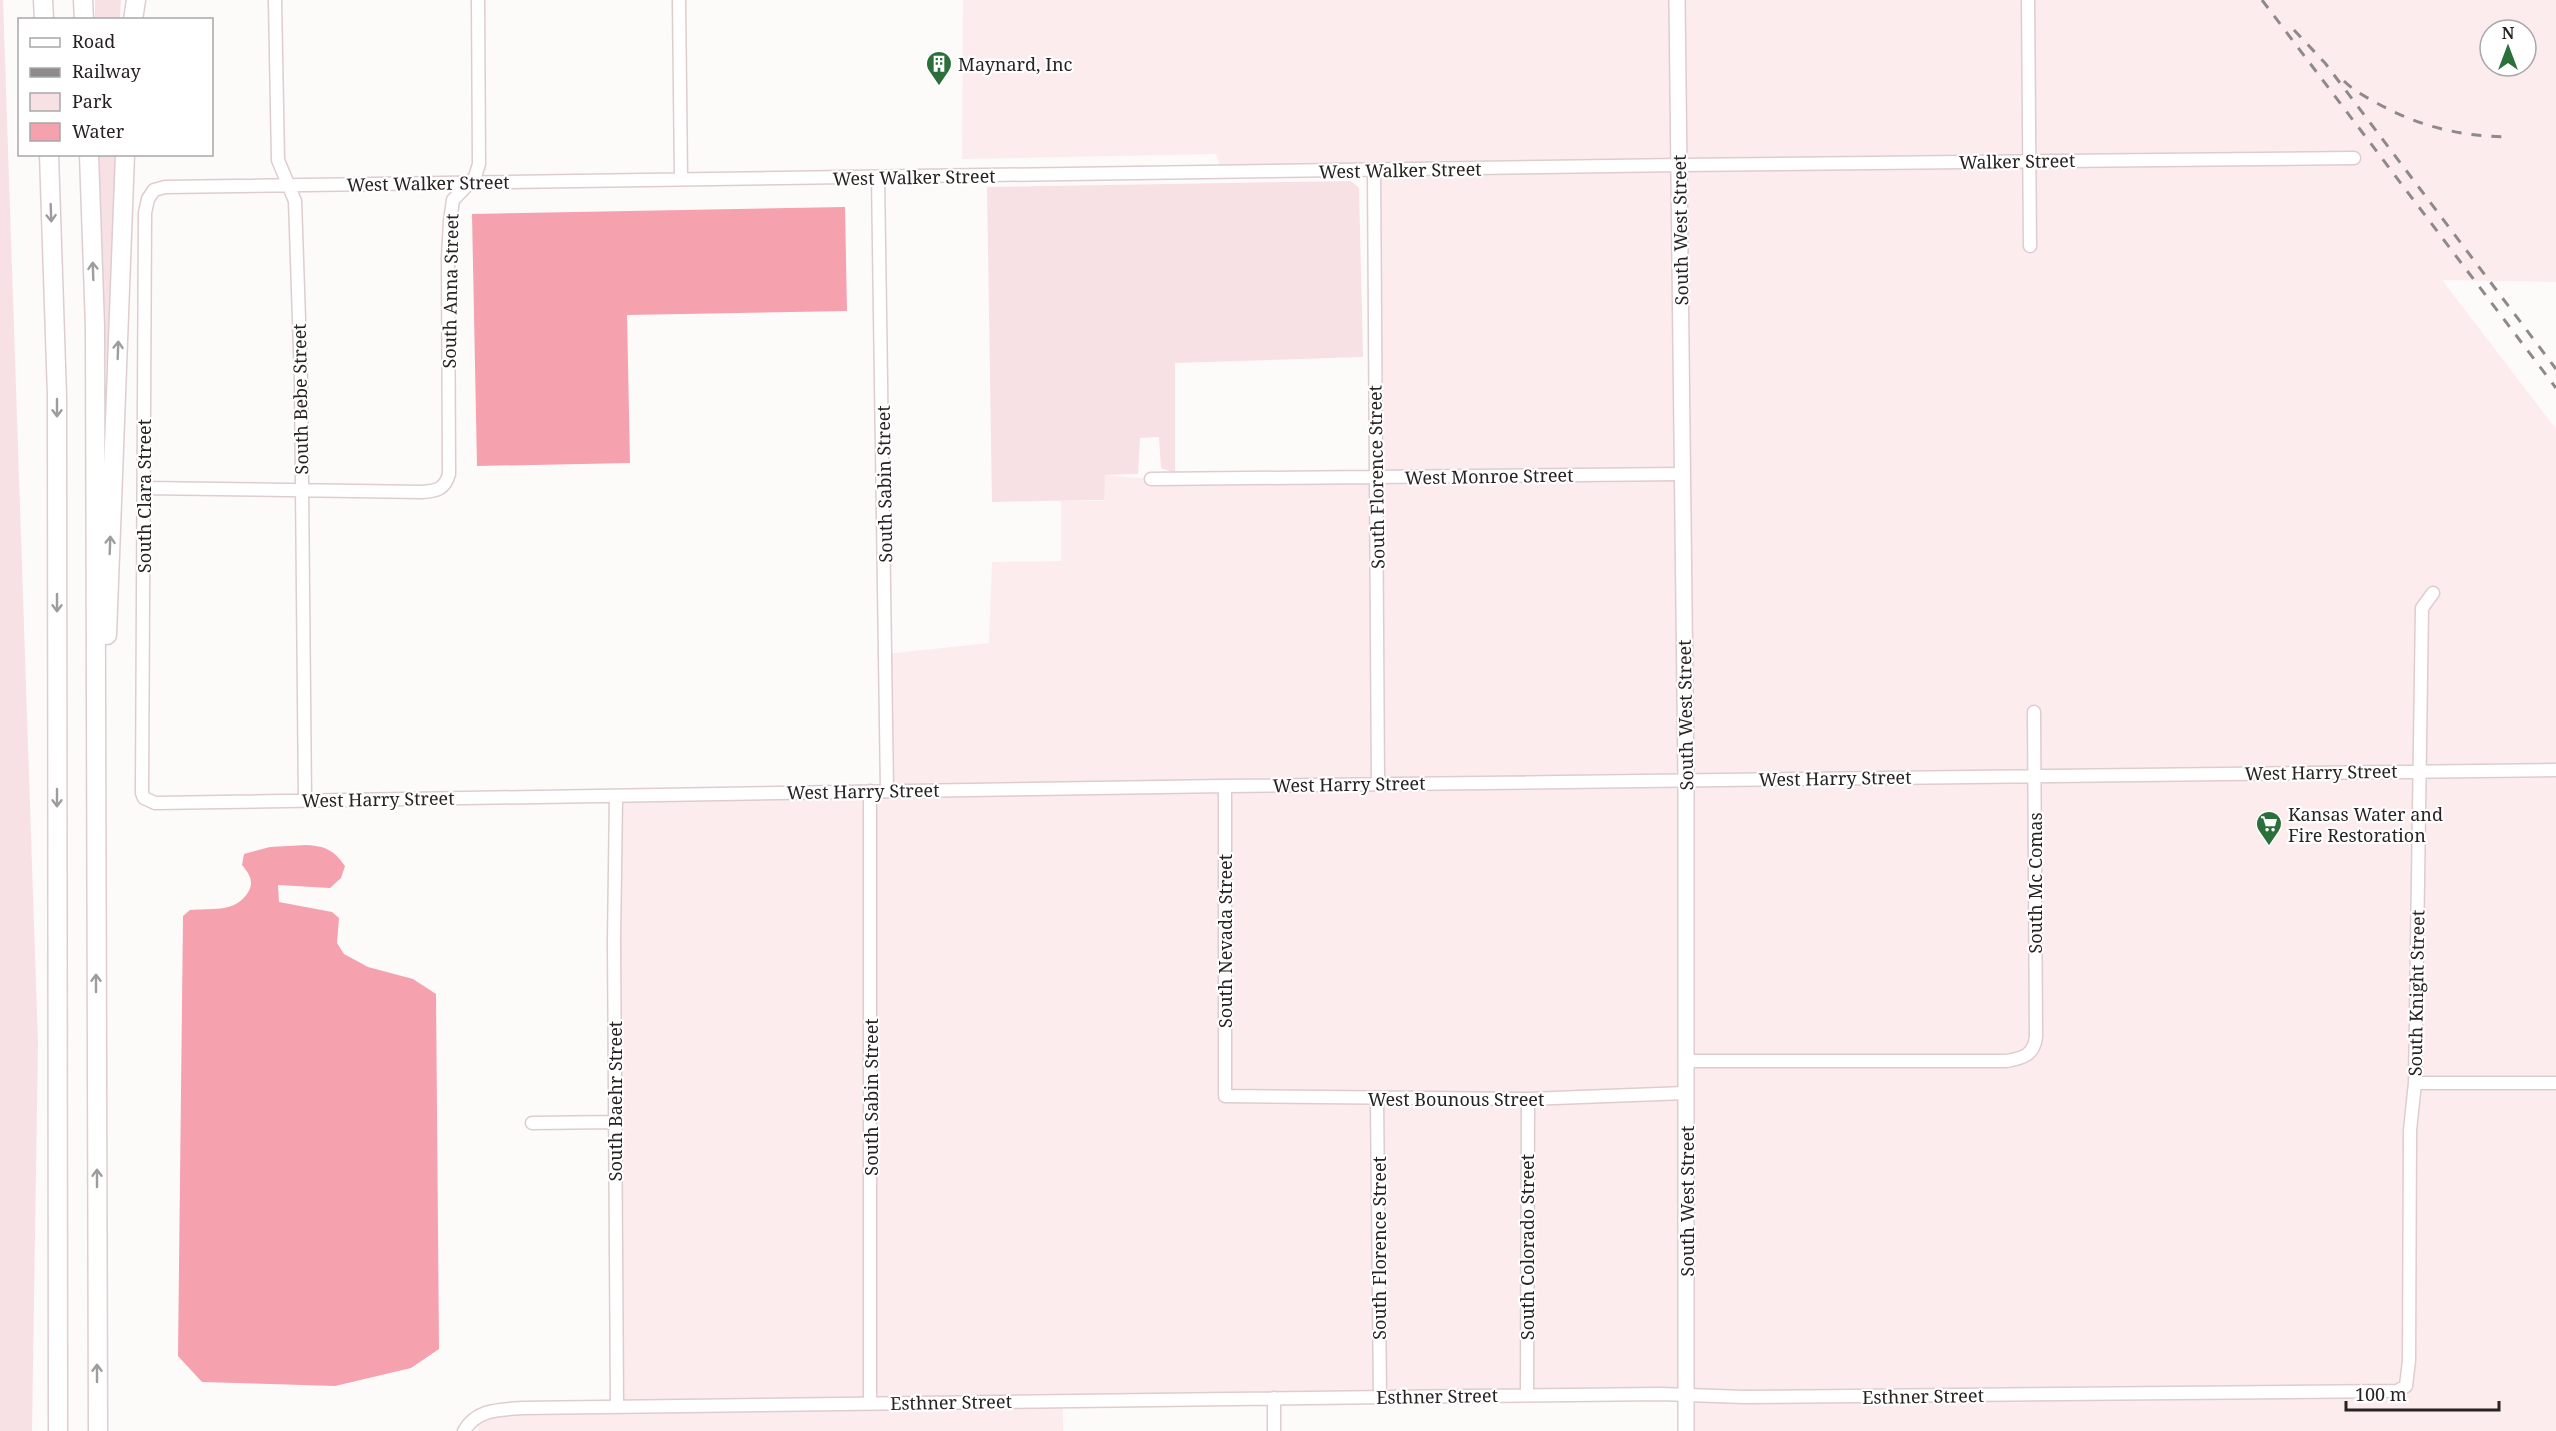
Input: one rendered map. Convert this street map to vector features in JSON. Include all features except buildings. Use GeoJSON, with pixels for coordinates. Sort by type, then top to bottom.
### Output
{"type":"FeatureCollection","features":[{"type":"Feature","properties":{"kind":"highway"},"geometry":{"type":"LineString","coordinates":[[83,0],[84,18]]}},
{"type":"Feature","properties":{"kind":"highway"},"geometry":{"type":"LineString","coordinates":[[130,0],[132,18]]}},
{"type":"Feature","properties":{"kind":"highway"},"geometry":{"type":"LineString","coordinates":[[132,18],[136,0]]}},
{"type":"Feature","properties":{"kind":"highway"},"geometry":{"type":"LineString","coordinates":[[49,156],[57,396],[58,1431]]}},
{"type":"Feature","properties":{"kind":"highway"},"geometry":{"type":"LineString","coordinates":[[89,156],[95,339],[98,1431]]}},
{"type":"Feature","properties":{"kind":"highway"},"geometry":{"type":"LineString","coordinates":[[96,749],[104,719],[125,156]]}},
{"type":"Feature","properties":{"kind":"main road","name":"South West Street"},"geometry":{"type":"LineString","coordinates":[[1677,0],[1686,780],[1686,1431]]}},
{"type":"Feature","properties":{"kind":"street","name":"South Bebe Street"},"geometry":{"type":"LineString","coordinates":[[275,0],[278,160],[295,201],[297,242],[305,801]]}},
{"type":"Feature","properties":{"kind":"street","name":"South Anna Street"},"geometry":{"type":"LineString","coordinates":[[302,491],[423,492],[440,489],[446,483],[449,474],[448,257],[450,221],[453,200],[475,177],[479,164],[478,0]]}},
{"type":"Feature","properties":{"kind":"street"},"geometry":{"type":"LineString","coordinates":[[679,0],[681,179]]}},
{"type":"Feature","properties":{"kind":"street"},"geometry":{"type":"LineString","coordinates":[[2028,0],[2031,246]]}},
{"type":"Feature","properties":{"kind":"street","name":"Walker Street"},"geometry":{"type":"LineString","coordinates":[[1680,165],[2354,158]]}},
{"type":"Feature","properties":{"kind":"street","name":"West Walker Street"},"geometry":{"type":"LineString","coordinates":[[151,194],[154,190],[165,187],[1680,165]]}},
{"type":"Feature","properties":{"kind":"street","name":"South Florence Street"},"geometry":{"type":"LineString","coordinates":[[1374,170],[1377,784]]}},
{"type":"Feature","properties":{"kind":"street","name":"South Sabin Street"},"geometry":{"type":"LineString","coordinates":[[878,177],[887,791]]}},
{"type":"Feature","properties":{"kind":"street","name":"South Clara Street"},"geometry":{"type":"LineString","coordinates":[[144,798],[142,793],[145,213],[151,194]]}},
{"type":"Feature","properties":{"kind":"street","name":"West Monroe Street"},"geometry":{"type":"LineString","coordinates":[[1151,479],[1682,474]]}},
{"type":"Feature","properties":{"kind":"street"},"geometry":{"type":"LineString","coordinates":[[144,488],[302,491]]}},
{"type":"Feature","properties":{"kind":"street","name":"South Knight Street"},"geometry":{"type":"LineString","coordinates":[[2397,1391],[2406,1386],[2409,1379],[2410,1130],[2415,1083],[2422,608],[2433,593]]}},
{"type":"Feature","properties":{"kind":"street","name":"South Mc Comas"},"geometry":{"type":"LineString","coordinates":[[1686,1061],[2007,1061],[2025,1058],[2035,1046],[2036,1037],[2034,712]]}},
{"type":"Feature","properties":{"kind":"street","name":"West Harry Street"},"geometry":{"type":"LineString","coordinates":[[144,798],[155,803],[1225,786],[2556,770]]}},
{"type":"Feature","properties":{"kind":"street","name":"South Nevada Street"},"geometry":{"type":"LineString","coordinates":[[1225,786],[1225,1096]]}},
{"type":"Feature","properties":{"kind":"street","name":"South Sabin Street"},"geometry":{"type":"LineString","coordinates":[[870,791],[870,1403]]}},
{"type":"Feature","properties":{"kind":"street","name":"South Baehr Street"},"geometry":{"type":"LineString","coordinates":[[616,796],[614,941],[617,1406]]}},
{"type":"Feature","properties":{"kind":"street"},"geometry":{"type":"LineString","coordinates":[[2415,1083],[2556,1083]]}},
{"type":"Feature","properties":{"kind":"street","name":"West Bounous Street"},"geometry":{"type":"LineString","coordinates":[[1225,1096],[1528,1100],[1686,1093]]}},
{"type":"Feature","properties":{"kind":"street","name":"South Florence Street"},"geometry":{"type":"LineString","coordinates":[[1377,1099],[1380,1397]]}},
{"type":"Feature","properties":{"kind":"street","name":"South Colorado Street"},"geometry":{"type":"LineString","coordinates":[[1527,1395],[1528,1100]]}},
{"type":"Feature","properties":{"kind":"street"},"geometry":{"type":"LineString","coordinates":[[532,1123],[615,1122]]}},
{"type":"Feature","properties":{"kind":"street","name":"Esthner Street"},"geometry":{"type":"LineString","coordinates":[[464,1431],[471,1421],[492,1410],[617,1406],[1527,1395],[1755,1397],[2397,1391]]}},
{"type":"Feature","properties":{"kind":"street"},"geometry":{"type":"LineString","coordinates":[[1275,1398],[1275,1431]]}},
{"type":"Feature","properties":{"kind":"shaded area"},"geometry":{"type":"Polygon","coordinates":[[[963,0],[2556,0],[2556,282],[2442,280],[2556,429],[2556,1431],[1686,1431],[1686,1395],[1063,1402],[1063,1431],[478,1431],[479,1416],[986,1403],[617,1406],[616,796],[887,792],[886,654],[989,643],[992,562],[1061,561],[1061,501],[1103,501],[1105,475],[1151,479],[1376,477],[1374,170],[1223,173],[1216,154],[962,159],[963,0]]]}},
{"type":"Feature","properties":{"kind":"green space"},"geometry":{"type":"Polygon","coordinates":[[[0,0],[3,0],[38,1043],[32,1431],[0,1431],[0,0]]]}},
{"type":"Feature","properties":{"kind":"green space"},"geometry":{"type":"Polygon","coordinates":[[[95,0],[121,0],[120,18],[95,18],[95,0]]]}},
{"type":"Feature","properties":{"kind":"green space"},"geometry":{"type":"Polygon","coordinates":[[[99,156],[116,156],[111,322],[106,369],[99,156]]]}},
{"type":"Feature","properties":{"kind":"green space"},"geometry":{"type":"Polygon","coordinates":[[[1351,181],[1359,188],[1363,357],[1175,363],[1175,473],[1161,468],[1159,437],[1140,438],[1138,474],[1105,475],[1104,500],[992,502],[987,187],[1351,181]]]}},
{"type":"Feature","properties":{"kind":"water"},"geometry":{"type":"Polygon","coordinates":[[[845,207],[847,311],[627,315],[630,463],[477,466],[472,214],[845,207]]]}},
{"type":"Feature","properties":{"kind":"water"},"geometry":{"type":"Polygon","coordinates":[[[319,846],[337,856],[345,866],[341,878],[330,888],[278,885],[279,902],[332,912],[339,918],[337,943],[344,954],[368,967],[413,979],[436,994],[439,1349],[411,1368],[335,1386],[202,1382],[178,1356],[183,916],[190,910],[229,907],[242,900],[251,886],[249,875],[242,865],[244,854],[270,847],[319,846]]]}},
{"type":"Feature","properties":{"kind":"railway"},"geometry":{"type":"LineString","coordinates":[[2262,0],[2556,388]]}},
{"type":"Feature","properties":{"kind":"railway"},"geometry":{"type":"LineString","coordinates":[[2294,30],[2325,63],[2556,369]]}},
{"type":"Feature","properties":{"kind":"railway"},"geometry":{"type":"LineString","coordinates":[[2344,81],[2375,102],[2423,123],[2455,132],[2507,137]]}},
{"type":"Feature","properties":{"kind":"place","name":"Maynard, Inc"},"geometry":{"type":"Point","coordinates":[939,87]}},
{"type":"Feature","properties":{"kind":"place","name":"Kansas Water and Fire Restoration"},"geometry":{"type":"Point","coordinates":[2269,847]}}]}
